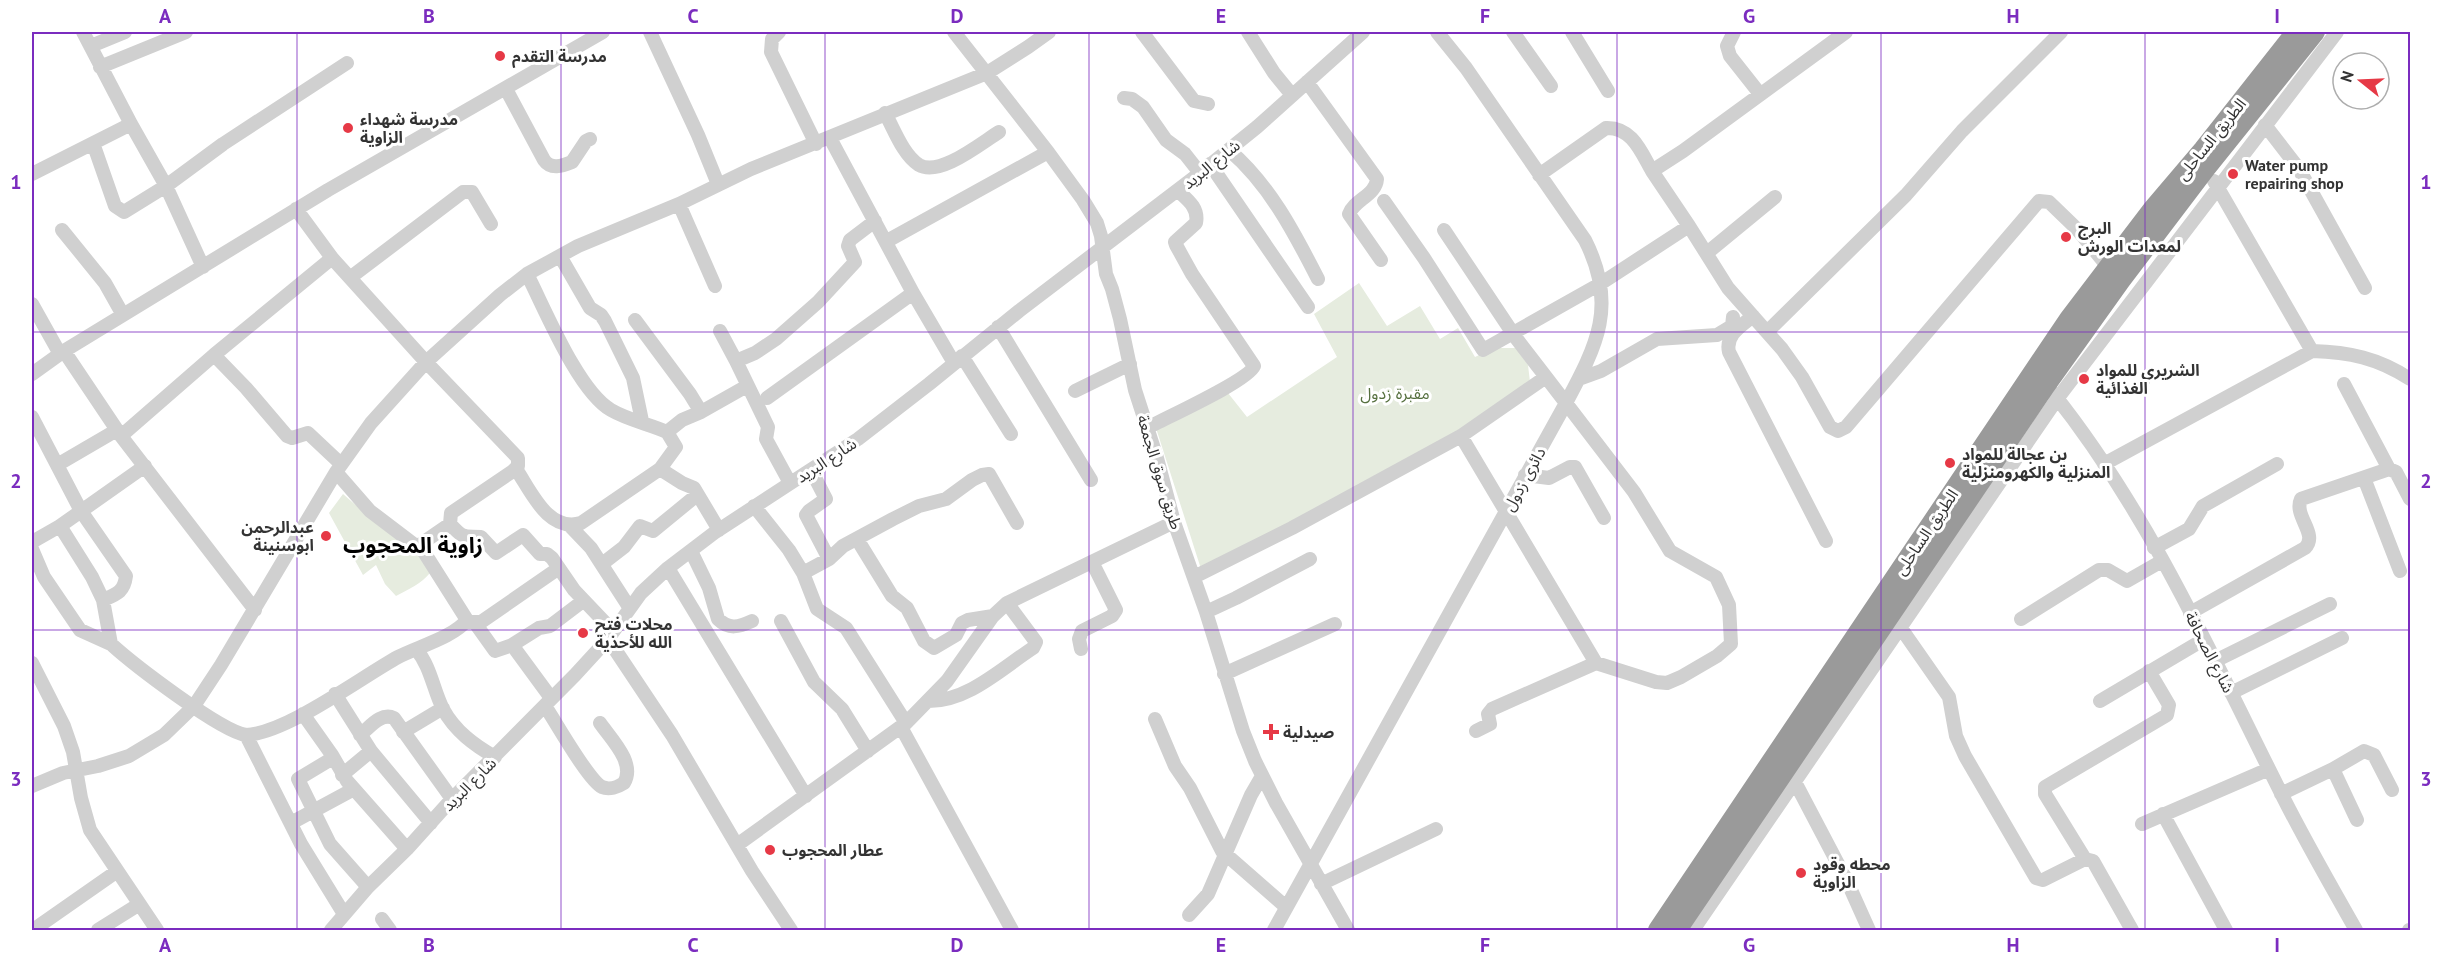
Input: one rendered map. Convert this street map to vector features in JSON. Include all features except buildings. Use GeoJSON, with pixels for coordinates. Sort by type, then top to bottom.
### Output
{"type":"FeatureCollection","features":[{"type":"Feature","properties":{"kind":"highway","name":"الطريق الساحلى"},"geometry":{"type":"LineString","coordinates":[[1658,930],[2069,319],[2152,210],[2204,150],[2296,32]]}},
{"type":"Feature","properties":{"kind":"highway","name":"الطريق الساحلى"},"geometry":{"type":"LineString","coordinates":[[1677,930],[1896,620],[2051,392],[2121,280],[2206,168],[2315,32]]}},
{"type":"Feature","properties":{"kind":"street"},"geometry":{"type":"LineString","coordinates":[[83,32],[166,186],[203,267]]}},
{"type":"Feature","properties":{"kind":"street"},"geometry":{"type":"LineString","coordinates":[[91,46],[125,32]]}},
{"type":"Feature","properties":{"kind":"street"},"geometry":{"type":"LineString","coordinates":[[100,67],[186,32]]}},
{"type":"Feature","properties":{"kind":"street"},"geometry":{"type":"LineString","coordinates":[[574,32],[581,45]]}},
{"type":"Feature","properties":{"kind":"street"},"geometry":{"type":"LineString","coordinates":[[32,374],[62,352],[296,209],[603,32]]}},
{"type":"Feature","properties":{"kind":"street"},"geometry":{"type":"LineString","coordinates":[[650,32],[699,135],[718,184]]}},
{"type":"Feature","properties":{"kind":"street"},"geometry":{"type":"LineString","coordinates":[[779,32],[772,39],[771,52],[816,144]]}},
{"type":"Feature","properties":{"kind":"street","name":"طريق سوق الجمعة"},"geometry":{"type":"LineString","coordinates":[[954,32],[1048,152],[1091,212],[1101,236],[1106,274],[1112,289],[1135,390],[1157,458],[1174,522],[1206,612],[1249,747],[1310,866],[1348,930]]}},
{"type":"Feature","properties":{"kind":"street"},"geometry":{"type":"LineString","coordinates":[[32,786],[49,777],[98,766],[129,756],[164,735],[194,706],[255,610],[338,468],[371,423],[426,362],[500,295],[527,274],[578,246],[679,204],[718,184],[885,113],[987,73],[1049,32]]}},
{"type":"Feature","properties":{"kind":"street"},"geometry":{"type":"LineString","coordinates":[[1142,32],[1194,101],[1208,104]]}},
{"type":"Feature","properties":{"kind":"street"},"geometry":{"type":"LineString","coordinates":[[1248,32],[1274,73],[1292,96]]}},
{"type":"Feature","properties":{"kind":"street","name":"شارع البريد"},"geometry":{"type":"LineString","coordinates":[[331,930],[368,887],[548,702],[610,635],[629,607],[668,568],[718,530],[858,439],[998,327],[1229,150],[1363,32]]}},
{"type":"Feature","properties":{"kind":"street","name":"دائرى زدول"},"geometry":{"type":"LineString","coordinates":[[1274,930],[1579,379],[1597,337],[1602,310],[1595,262],[1585,240],[1466,68],[1437,32]]}},
{"type":"Feature","properties":{"kind":"street"},"geometry":{"type":"LineString","coordinates":[[1513,32],[1551,86]]}},
{"type":"Feature","properties":{"kind":"street"},"geometry":{"type":"LineString","coordinates":[[1572,32],[1608,91]]}},
{"type":"Feature","properties":{"kind":"street"},"geometry":{"type":"LineString","coordinates":[[1734,32],[1727,46],[1730,56],[1760,94]]}},
{"type":"Feature","properties":{"kind":"street"},"geometry":{"type":"LineString","coordinates":[[1652,171],[1846,32]]}},
{"type":"Feature","properties":{"kind":"street"},"geometry":{"type":"LineString","coordinates":[[1768,332],[1906,195],[1962,131],[2061,32]]}},
{"type":"Feature","properties":{"kind":"street"},"geometry":{"type":"LineString","coordinates":[[2051,392],[2217,187],[2337,32]]}},
{"type":"Feature","properties":{"kind":"street"},"geometry":{"type":"LineString","coordinates":[[93,143],[115,206],[124,212],[348,63]]}},
{"type":"Feature","properties":{"kind":"street"},"geometry":{"type":"LineString","coordinates":[[1307,82],[1377,179],[1374,188],[1353,207],[1349,214],[1381,260]]}},
{"type":"Feature","properties":{"kind":"street"},"geometry":{"type":"LineString","coordinates":[[506,89],[543,160],[549,165],[554,167],[572,162],[586,141],[590,139]]}},
{"type":"Feature","properties":{"kind":"street"},"geometry":{"type":"LineString","coordinates":[[1124,98],[1132,99],[1143,107],[1166,140],[1205,169],[1308,307]]}},
{"type":"Feature","properties":{"kind":"street"},"geometry":{"type":"LineString","coordinates":[[885,113],[910,156],[918,164],[931,169],[944,166],[999,132]]}},
{"type":"Feature","properties":{"kind":"street"},"geometry":{"type":"LineString","coordinates":[[32,174],[131,124]]}},
{"type":"Feature","properties":{"kind":"street"},"geometry":{"type":"LineString","coordinates":[[2265,125],[2299,169],[2365,288]]}},
{"type":"Feature","properties":{"kind":"street"},"geometry":{"type":"LineString","coordinates":[[1539,175],[1606,128],[1616,128],[1634,140],[1728,288],[1768,332],[1803,377],[1830,427],[1835,430],[1842,430],[2039,201],[2049,202],[2077,229],[2109,268]]}},
{"type":"Feature","properties":{"kind":"street"},"geometry":{"type":"LineString","coordinates":[[830,138],[913,293],[1011,434]]}},
{"type":"Feature","properties":{"kind":"street"},"geometry":{"type":"LineString","coordinates":[[1229,150],[1249,167],[1284,216],[1318,279]]}},
{"type":"Feature","properties":{"kind":"street"},"geometry":{"type":"LineString","coordinates":[[887,241],[1048,152]]}},
{"type":"Feature","properties":{"kind":"street"},"geometry":{"type":"LineString","coordinates":[[2206,168],[2312,351]]}},
{"type":"Feature","properties":{"kind":"street"},"geometry":{"type":"LineString","coordinates":[[1147,428],[1236,382],[1252,372],[1254,366],[1192,274],[1176,245],[1178,237],[1196,223],[1197,215],[1194,206],[1178,190]]}},
{"type":"Feature","properties":{"kind":"street"},"geometry":{"type":"LineString","coordinates":[[351,277],[463,192],[472,192],[491,224]]}},
{"type":"Feature","properties":{"kind":"street"},"geometry":{"type":"LineString","coordinates":[[1707,253],[1775,197]]}},
{"type":"Feature","properties":{"kind":"street"},"geometry":{"type":"LineString","coordinates":[[1384,201],[1483,350],[1600,284],[1689,226]]}},
{"type":"Feature","properties":{"kind":"street"},"geometry":{"type":"LineString","coordinates":[[679,204],[715,286]]}},
{"type":"Feature","properties":{"kind":"street"},"geometry":{"type":"LineString","coordinates":[[296,209],[332,258],[426,362],[516,454],[518,462],[516,469],[451,513],[450,524],[461,537],[469,539],[481,537],[496,553],[523,535],[540,554],[550,555],[610,635],[791,930]]}},
{"type":"Feature","properties":{"kind":"street"},"geometry":{"type":"LineString","coordinates":[[736,361],[755,353],[777,339],[818,302],[855,262],[848,246],[850,240],[875,221]]}},
{"type":"Feature","properties":{"kind":"street"},"geometry":{"type":"LineString","coordinates":[[62,230],[105,283],[123,315]]}},
{"type":"Feature","properties":{"kind":"street"},"geometry":{"type":"LineString","coordinates":[[1444,230],[1512,333],[1634,492],[1670,551],[1716,577],[1730,609],[1732,641],[1728,648],[1667,683],[1619,672],[1596,663],[1461,436]]}},
{"type":"Feature","properties":{"kind":"street"},"geometry":{"type":"LineString","coordinates":[[560,256],[590,308],[601,315],[605,321],[636,387],[642,421]]}},
{"type":"Feature","properties":{"kind":"street"},"geometry":{"type":"LineString","coordinates":[[57,465],[119,433],[332,258]]}},
{"type":"Feature","properties":{"kind":"street"},"geometry":{"type":"LineString","coordinates":[[527,274],[560,343],[585,381],[611,410],[667,432],[676,447],[660,469],[581,523],[569,525]]}},
{"type":"Feature","properties":{"kind":"street"},"geometry":{"type":"LineString","coordinates":[[767,398],[913,293]]}},
{"type":"Feature","properties":{"kind":"street"},"geometry":{"type":"LineString","coordinates":[[32,304],[62,352],[119,433],[255,610]]}},
{"type":"Feature","properties":{"kind":"street"},"geometry":{"type":"LineString","coordinates":[[1753,316],[1729,337],[1727,344],[1729,352],[1826,541]]}},
{"type":"Feature","properties":{"kind":"street"},"geometry":{"type":"LineString","coordinates":[[1579,379],[1601,371],[1657,339],[1717,335],[1732,326],[1733,317]]}},
{"type":"Feature","properties":{"kind":"street"},"geometry":{"type":"LineString","coordinates":[[635,320],[701,412]]}},
{"type":"Feature","properties":{"kind":"street"},"geometry":{"type":"LineString","coordinates":[[998,327],[1091,480]]}},
{"type":"Feature","properties":{"kind":"street"},"geometry":{"type":"LineString","coordinates":[[720,331],[768,427],[766,439],[790,483]]}},
{"type":"Feature","properties":{"kind":"street"},"geometry":{"type":"LineString","coordinates":[[2104,464],[2312,351],[2343,351],[2374,360],[2410,379]]}},
{"type":"Feature","properties":{"kind":"street"},"geometry":{"type":"LineString","coordinates":[[214,355],[287,436],[292,438],[308,433],[370,511],[418,546],[429,558],[466,617],[495,651],[512,645],[539,628],[549,626],[583,601]]}},
{"type":"Feature","properties":{"kind":"street"},"geometry":{"type":"LineString","coordinates":[[1075,391],[1130,364]]}},
{"type":"Feature","properties":{"kind":"street"},"geometry":{"type":"LineString","coordinates":[[1194,578],[1292,528],[1461,436],[1546,377]]}},
{"type":"Feature","properties":{"kind":"street"},"geometry":{"type":"LineString","coordinates":[[2344,384],[2389,469],[2396,472],[2410,499]]}},
{"type":"Feature","properties":{"kind":"street"},"geometry":{"type":"LineString","coordinates":[[667,432],[682,420],[747,386]]}},
{"type":"Feature","properties":{"kind":"street","name":"شارع الصحافة"},"geometry":{"type":"LineString","coordinates":[[2051,392],[2104,464],[2162,561],[2281,794],[2356,930]]}},
{"type":"Feature","properties":{"kind":"street"},"geometry":{"type":"LineString","coordinates":[[32,417],[81,511],[126,576],[121,592],[104,600]]}},
{"type":"Feature","properties":{"kind":"street"},"geometry":{"type":"LineString","coordinates":[[2154,548],[2189,529],[2204,506],[2277,464]]}},
{"type":"Feature","properties":{"kind":"street"},"geometry":{"type":"LineString","coordinates":[[32,542],[60,526],[145,466]]}},
{"type":"Feature","properties":{"kind":"street"},"geometry":{"type":"LineString","coordinates":[[1526,476],[1549,478],[1570,467],[1575,467],[1604,518]]}},
{"type":"Feature","properties":{"kind":"street"},"geometry":{"type":"LineString","coordinates":[[516,469],[546,513],[555,520],[569,525],[591,548],[629,607]]}},
{"type":"Feature","properties":{"kind":"street"},"geometry":{"type":"LineString","coordinates":[[660,469],[694,488],[718,530]]}},
{"type":"Feature","properties":{"kind":"street"},"geometry":{"type":"LineString","coordinates":[[2190,613],[2306,548],[2310,538],[2299,510],[2298,504],[2301,499],[2389,469]]}},
{"type":"Feature","properties":{"kind":"street"},"geometry":{"type":"LineString","coordinates":[[812,470],[826,500],[806,515],[829,560]]}},
{"type":"Feature","properties":{"kind":"street"},"geometry":{"type":"LineString","coordinates":[[803,573],[829,560],[843,546],[920,506],[946,499],[972,480],[985,474],[989,474],[1017,523]]}},
{"type":"Feature","properties":{"kind":"street"},"geometry":{"type":"LineString","coordinates":[[2364,478],[2400,571]]}},
{"type":"Feature","properties":{"kind":"street"},"geometry":{"type":"LineString","coordinates":[[602,564],[624,547],[640,526],[653,531],[697,495]]}},
{"type":"Feature","properties":{"kind":"street"},"geometry":{"type":"LineString","coordinates":[[754,506],[789,550],[803,573],[817,609],[846,628],[903,725],[1012,930]]}},
{"type":"Feature","properties":{"kind":"street"},"geometry":{"type":"LineString","coordinates":[[737,845],[903,725],[929,701],[963,662],[993,616],[1007,603],[1174,522]]}},
{"type":"Feature","properties":{"kind":"street"},"geometry":{"type":"LineString","coordinates":[[418,546],[450,524]]}},
{"type":"Feature","properties":{"kind":"street"},"geometry":{"type":"LineString","coordinates":[[60,526],[92,576],[104,600],[111,644]]}},
{"type":"Feature","properties":{"kind":"street"},"geometry":{"type":"LineString","coordinates":[[857,539],[892,596],[907,608],[924,640],[934,648],[956,635],[962,623],[993,616]]}},
{"type":"Feature","properties":{"kind":"street"},"geometry":{"type":"LineString","coordinates":[[32,549],[34,568],[80,630],[111,644],[194,706],[227,728],[246,735],[266,732],[303,714],[416,649],[470,622],[481,622],[512,603],[559,568]]}},
{"type":"Feature","properties":{"kind":"street"},"geometry":{"type":"LineString","coordinates":[[691,550],[709,588],[718,619],[732,627],[752,621]]}},
{"type":"Feature","properties":{"kind":"street"},"geometry":{"type":"LineString","coordinates":[[1206,612],[1310,559]]}},
{"type":"Feature","properties":{"kind":"street"},"geometry":{"type":"LineString","coordinates":[[2021,619],[2099,570],[2108,570],[2127,581],[2162,561]]}},
{"type":"Feature","properties":{"kind":"street"},"geometry":{"type":"LineString","coordinates":[[1081,649],[1079,639],[1082,631],[1112,615],[1116,610],[1092,562]]}},
{"type":"Feature","properties":{"kind":"street"},"geometry":{"type":"LineString","coordinates":[[668,568],[806,796]]}},
{"type":"Feature","properties":{"kind":"street"},"geometry":{"type":"LineString","coordinates":[[929,701],[959,697],[1033,648],[1036,642],[1007,603]]}},
{"type":"Feature","properties":{"kind":"street"},"geometry":{"type":"LineString","coordinates":[[2215,661],[2330,604]]}},
{"type":"Feature","properties":{"kind":"street"},"geometry":{"type":"LineString","coordinates":[[1693,930],[1795,782],[1896,620],[1949,697],[1956,736],[1965,756],[2036,878],[2043,880],[2085,859],[2093,861],[2132,930]]}},
{"type":"Feature","properties":{"kind":"street"},"geometry":{"type":"LineString","coordinates":[[781,621],[814,681],[842,709],[868,751]]}},
{"type":"Feature","properties":{"kind":"street"},"geometry":{"type":"LineString","coordinates":[[1224,674],[1335,624]]}},
{"type":"Feature","properties":{"kind":"street"},"geometry":{"type":"LineString","coordinates":[[2231,693],[2342,638]]}},
{"type":"Feature","properties":{"kind":"street"},"geometry":{"type":"LineString","coordinates":[[2100,701],[2204,640]]}},
{"type":"Feature","properties":{"kind":"street"},"geometry":{"type":"LineString","coordinates":[[512,645],[592,778],[604,788],[614,788],[624,783],[628,771],[622,754],[600,723]]}},
{"type":"Feature","properties":{"kind":"street"},"geometry":{"type":"LineString","coordinates":[[416,649],[429,667],[443,708],[458,730],[480,749],[495,757]]}},
{"type":"Feature","properties":{"kind":"street"},"geometry":{"type":"LineString","coordinates":[[32,663],[64,726],[78,770],[81,798],[90,830],[138,905],[157,930]]}},
{"type":"Feature","properties":{"kind":"street"},"geometry":{"type":"LineString","coordinates":[[1476,731],[1490,724],[1490,711],[1596,663]]}},
{"type":"Feature","properties":{"kind":"street"},"geometry":{"type":"LineString","coordinates":[[2085,859],[2045,794],[2045,787],[2167,715],[2169,705],[2150,671]]}},
{"type":"Feature","properties":{"kind":"street"},"geometry":{"type":"LineString","coordinates":[[335,694],[371,751],[431,823]]}},
{"type":"Feature","properties":{"kind":"street"},"geometry":{"type":"LineString","coordinates":[[403,732],[443,708]]}},
{"type":"Feature","properties":{"kind":"street"},"geometry":{"type":"LineString","coordinates":[[303,714],[342,775],[407,849]]}},
{"type":"Feature","properties":{"kind":"street"},"geometry":{"type":"LineString","coordinates":[[360,735],[385,716],[394,718],[452,799]]}},
{"type":"Feature","properties":{"kind":"street"},"geometry":{"type":"LineString","coordinates":[[1155,719],[1175,766],[1190,788],[1215,840],[1226,855],[1286,908]]}},
{"type":"Feature","properties":{"kind":"street"},"geometry":{"type":"LineString","coordinates":[[246,735],[320,878],[344,914]]}},
{"type":"Feature","properties":{"kind":"street"},"geometry":{"type":"LineString","coordinates":[[342,775],[371,751]]}},
{"type":"Feature","properties":{"kind":"street"},"geometry":{"type":"LineString","coordinates":[[2281,794],[2364,751],[2374,755],[2392,790]]}},
{"type":"Feature","properties":{"kind":"street"},"geometry":{"type":"LineString","coordinates":[[333,758],[299,777],[330,844],[368,887]]}},
{"type":"Feature","properties":{"kind":"street"},"geometry":{"type":"LineString","coordinates":[[2142,824],[2269,769]]}},
{"type":"Feature","properties":{"kind":"street"},"geometry":{"type":"LineString","coordinates":[[2333,769],[2357,820]]}},
{"type":"Feature","properties":{"kind":"street"},"geometry":{"type":"LineString","coordinates":[[1188,915],[1208,894],[1251,795],[1262,776]]}},
{"type":"Feature","properties":{"kind":"street"},"geometry":{"type":"LineString","coordinates":[[1795,782],[1847,881],[1869,930]]}},
{"type":"Feature","properties":{"kind":"street"},"geometry":{"type":"LineString","coordinates":[[291,823],[354,789]]}},
{"type":"Feature","properties":{"kind":"street"},"geometry":{"type":"LineString","coordinates":[[2163,814],[2226,930]]}},
{"type":"Feature","properties":{"kind":"street"},"geometry":{"type":"LineString","coordinates":[[1321,884],[1436,829]]}},
{"type":"Feature","properties":{"kind":"street"},"geometry":{"type":"LineString","coordinates":[[33,930],[116,872]]}},
{"type":"Feature","properties":{"kind":"street"},"geometry":{"type":"LineString","coordinates":[[98,930],[138,905]]}},
{"type":"Feature","properties":{"kind":"green space","name":"مقبرة زدول"},"geometry":{"type":"Polygon","coordinates":[[[1359,283],[1387,326],[1420,306],[1440,339],[1458,328],[1475,357],[1494,348],[1516,348],[1528,365],[1530,382],[1441,443],[1201,569],[1156,428],[1228,393],[1247,417],[1337,357],[1314,314],[1359,283]]]}},
{"type":"Feature","properties":{"kind":"green space"},"geometry":{"type":"Polygon","coordinates":[[[343,494],[382,528],[413,545],[430,573],[415,586],[396,596],[385,584],[376,565],[363,575],[329,513],[343,494]]]}},
{"type":"Feature","properties":{"kind":"place","name":"مدرسة التقدم"},"geometry":{"type":"Point","coordinates":[500,56]}},
{"type":"Feature","properties":{"kind":"place","name":"مدرسة شهداء الزاوية"},"geometry":{"type":"Point","coordinates":[348,128]}},
{"type":"Feature","properties":{"kind":"place","name":"Water pump repairing shop"},"geometry":{"type":"Point","coordinates":[2233,174]}},
{"type":"Feature","properties":{"kind":"place","name":"البرج لمعدات الورش"},"geometry":{"type":"Point","coordinates":[2066,237]}},
{"type":"Feature","properties":{"kind":"place","name":"الشريري للمواد الغذائية"},"geometry":{"type":"Point","coordinates":[2084,379]}},
{"type":"Feature","properties":{"kind":"place","name":"بن عجالة للمواد المنزلية والكهرومنزلية"},"geometry":{"type":"Point","coordinates":[1950,463]}},
{"type":"Feature","properties":{"kind":"place","name":"عبدالرحمن ابوسنينة"},"geometry":{"type":"Point","coordinates":[326,536]}},
{"type":"Feature","properties":{"kind":"place","name":"محلات فتح الله للأحذية"},"geometry":{"type":"Point","coordinates":[583,633]}},
{"type":"Feature","properties":{"kind":"place","name":"صيدلية"},"geometry":{"type":"Point","coordinates":[1271,732]}},
{"type":"Feature","properties":{"kind":"place","name":"عطار المحجوب"},"geometry":{"type":"Point","coordinates":[770,850]}},
{"type":"Feature","properties":{"kind":"place","name":"محطه وقود الزاوية"},"geometry":{"type":"Point","coordinates":[1801,873]}},
{"type":"Feature","properties":{"kind":"district","name":"زاوية المحجوب"},"geometry":{"type":"Point","coordinates":[413,545]}}]}
